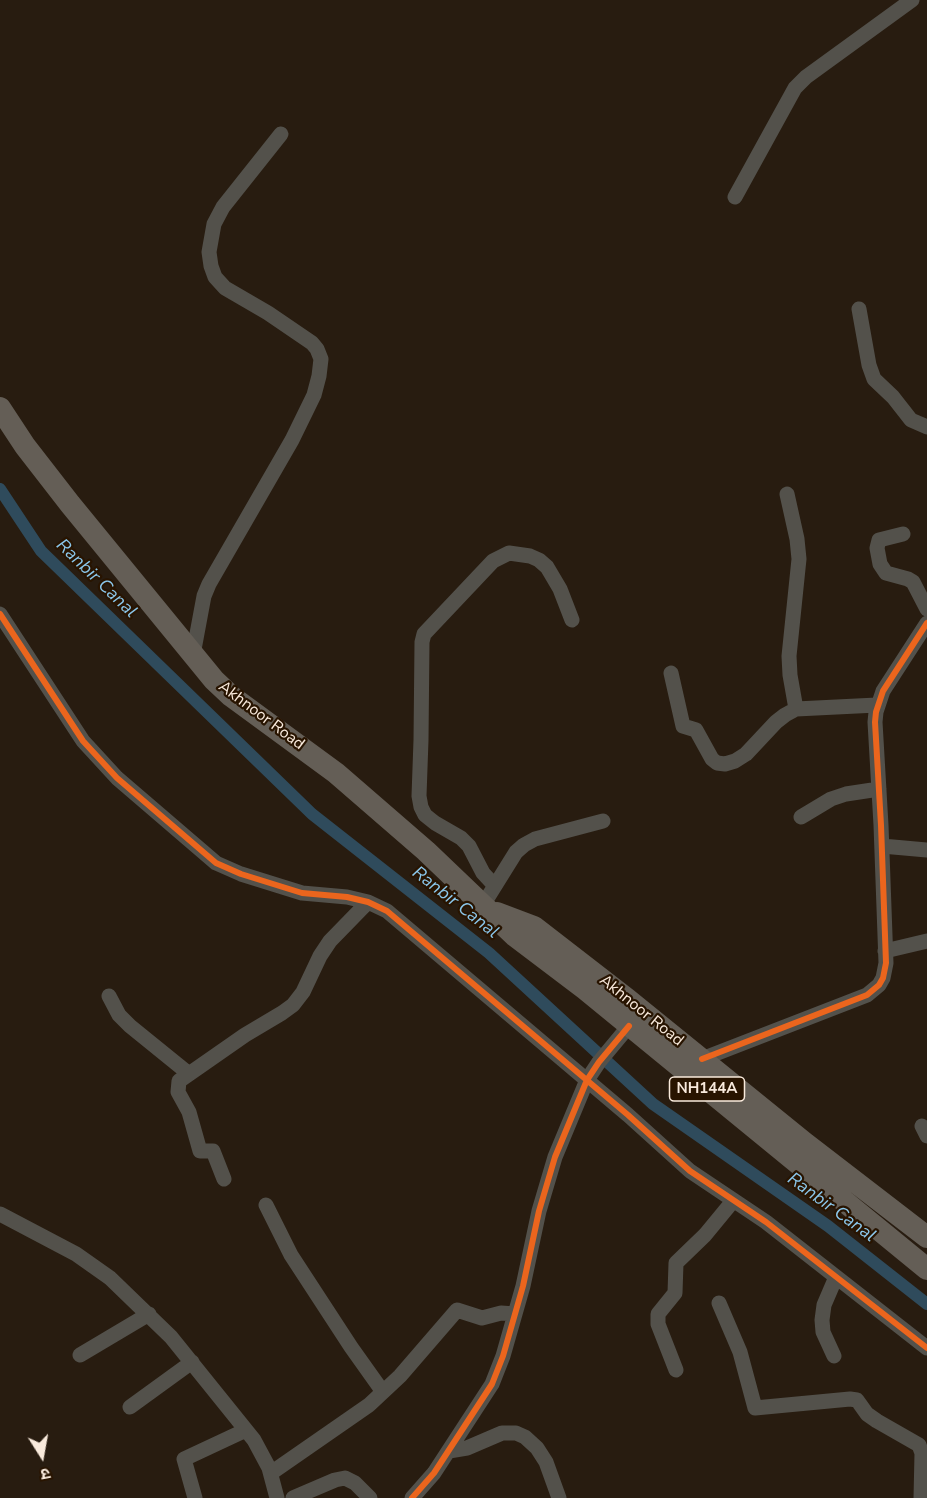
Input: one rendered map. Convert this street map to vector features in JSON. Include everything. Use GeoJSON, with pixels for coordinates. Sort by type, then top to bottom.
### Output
{"type":"FeatureCollection","features":[{"type":"Feature","properties":{"kind":"highway","name":"Akhnoor Road"},"geometry":{"type":"LineString","coordinates":[[0,408],[63,496],[193,655],[231,696],[336,773],[396,824],[515,936],[927,1269]]}},
{"type":"Feature","properties":{"kind":"highway","name":"Akhnoor Road"},"geometry":{"type":"LineString","coordinates":[[485,907],[534,927],[806,1144],[927,1237]]}},
{"type":"Feature","properties":{"kind":"street"},"geometry":{"type":"LineString","coordinates":[[735,197],[795,88],[806,77],[912,0]]}},
{"type":"Feature","properties":{"kind":"street"},"geometry":{"type":"LineString","coordinates":[[193,655],[204,596],[209,584],[292,441],[314,395],[319,376],[321,360],[312,343],[268,313],[225,288],[215,277],[210,259],[214,224],[223,207],[282,134]]}},
{"type":"Feature","properties":{"kind":"street"},"geometry":{"type":"LineString","coordinates":[[859,309],[874,380],[911,420],[927,427]]}},
{"type":"Feature","properties":{"kind":"street"},"geometry":{"type":"LineString","coordinates":[[787,494],[799,559],[789,657],[796,709]]}},
{"type":"Feature","properties":{"kind":"street"},"geometry":{"type":"LineString","coordinates":[[903,534],[879,540],[877,548],[880,564],[886,573],[913,582],[927,609]]}},
{"type":"Feature","properties":{"kind":"street"},"geometry":{"type":"LineString","coordinates":[[495,885],[483,873],[461,838],[435,823],[425,815],[421,807],[419,796],[424,634],[493,561],[510,553],[530,556],[547,567],[560,589],[572,620]]}},
{"type":"Feature","properties":{"kind":"street"},"geometry":{"type":"LineString","coordinates":[[1,617],[83,741],[117,778],[216,863],[241,874],[302,893],[347,897],[387,911],[587,1080],[690,1171],[766,1222],[927,1348]]}},
{"type":"Feature","properties":{"kind":"street"},"geometry":{"type":"LineString","coordinates":[[702,1059],[867,995],[879,985],[883,978],[885,951],[882,846],[874,722],[877,705],[883,691],[927,623]]}},
{"type":"Feature","properties":{"kind":"street"},"geometry":{"type":"LineString","coordinates":[[671,673],[683,726],[696,730],[712,759],[717,763],[725,764],[740,757],[785,714],[796,709],[877,705]]}},
{"type":"Feature","properties":{"kind":"street"},"geometry":{"type":"LineString","coordinates":[[801,817],[831,799],[846,794],[879,789]]}},
{"type":"Feature","properties":{"kind":"street"},"geometry":{"type":"LineString","coordinates":[[485,907],[495,885],[516,852],[524,845],[544,837],[603,821]]}},
{"type":"Feature","properties":{"kind":"street"},"geometry":{"type":"LineString","coordinates":[[882,846],[927,850]]}},
{"type":"Feature","properties":{"kind":"street"},"geometry":{"type":"LineString","coordinates":[[224,1179],[213,1151],[201,1151],[189,1112],[178,1092],[179,1082],[188,1073],[293,1005],[303,992],[320,956],[330,941],[368,903]]}},
{"type":"Feature","properties":{"kind":"street"},"geometry":{"type":"LineString","coordinates":[[885,951],[927,941]]}},
{"type":"Feature","properties":{"kind":"street"},"geometry":{"type":"LineString","coordinates":[[109,996],[119,1014],[130,1026],[188,1073]]}},
{"type":"Feature","properties":{"kind":"street"},"geometry":{"type":"LineString","coordinates":[[412,1498],[434,1473],[492,1384],[523,1286],[539,1211],[555,1157],[587,1080],[629,1026]]}},
{"type":"Feature","properties":{"kind":"street"},"geometry":{"type":"LineString","coordinates":[[676,1370],[658,1324],[658,1314],[675,1293],[676,1263],[705,1235],[733,1201]]}},
{"type":"Feature","properties":{"kind":"street"},"geometry":{"type":"LineString","coordinates":[[266,1205],[291,1255],[383,1392]]}},
{"type":"Feature","properties":{"kind":"street"},"geometry":{"type":"LineString","coordinates":[[0,1214],[76,1254],[110,1278],[149,1314],[192,1362],[254,1440],[271,1473],[277,1498]]}},
{"type":"Feature","properties":{"kind":"street"},"geometry":{"type":"LineString","coordinates":[[834,1356],[823,1332],[822,1320],[824,1305],[836,1277]]}},
{"type":"Feature","properties":{"kind":"street"},"geometry":{"type":"LineString","coordinates":[[719,1303],[740,1352],[755,1408],[857,1400],[867,1414],[920,1445],[922,1453],[921,1498]]}},
{"type":"Feature","properties":{"kind":"street"},"geometry":{"type":"LineString","coordinates":[[271,1473],[369,1405],[400,1376],[457,1310],[482,1318],[501,1313],[515,1314]]}},
{"type":"Feature","properties":{"kind":"street"},"geometry":{"type":"LineString","coordinates":[[80,1355],[149,1314]]}},
{"type":"Feature","properties":{"kind":"street"},"geometry":{"type":"LineString","coordinates":[[130,1407],[192,1362]]}},
{"type":"Feature","properties":{"kind":"street"},"geometry":{"type":"LineString","coordinates":[[195,1498],[184,1459],[246,1430]]}},
{"type":"Feature","properties":{"kind":"street"},"geometry":{"type":"LineString","coordinates":[[449,1451],[467,1448],[502,1433],[516,1433],[525,1437],[537,1448],[546,1462],[559,1498]]}},
{"type":"Feature","properties":{"kind":"street"},"geometry":{"type":"LineString","coordinates":[[293,1498],[335,1479],[345,1478],[355,1483],[370,1498]]}},
{"type":"Feature","properties":{"kind":"waterway","name":"Ranbir Canal"},"geometry":{"type":"LineString","coordinates":[[0,489],[41,551],[312,814],[489,953],[653,1104],[828,1226],[927,1304]]}},
{"type":"Feature","properties":{"kind":"cycle path"},"geometry":{"type":"LineString","coordinates":[[0,614],[83,741],[117,778],[216,863],[241,874],[302,893],[347,897],[368,902],[387,911],[628,1115],[690,1171],[766,1222],[927,1348]]}},
{"type":"Feature","properties":{"kind":"cycle path"},"geometry":{"type":"LineString","coordinates":[[702,1059],[867,995],[879,985],[883,978],[886,963],[876,712],[883,691],[927,623]]}},
{"type":"Feature","properties":{"kind":"cycle path"},"geometry":{"type":"LineString","coordinates":[[412,1498],[434,1473],[492,1384],[503,1356],[523,1286],[539,1211],[555,1157],[587,1080],[629,1026]]}}]}
